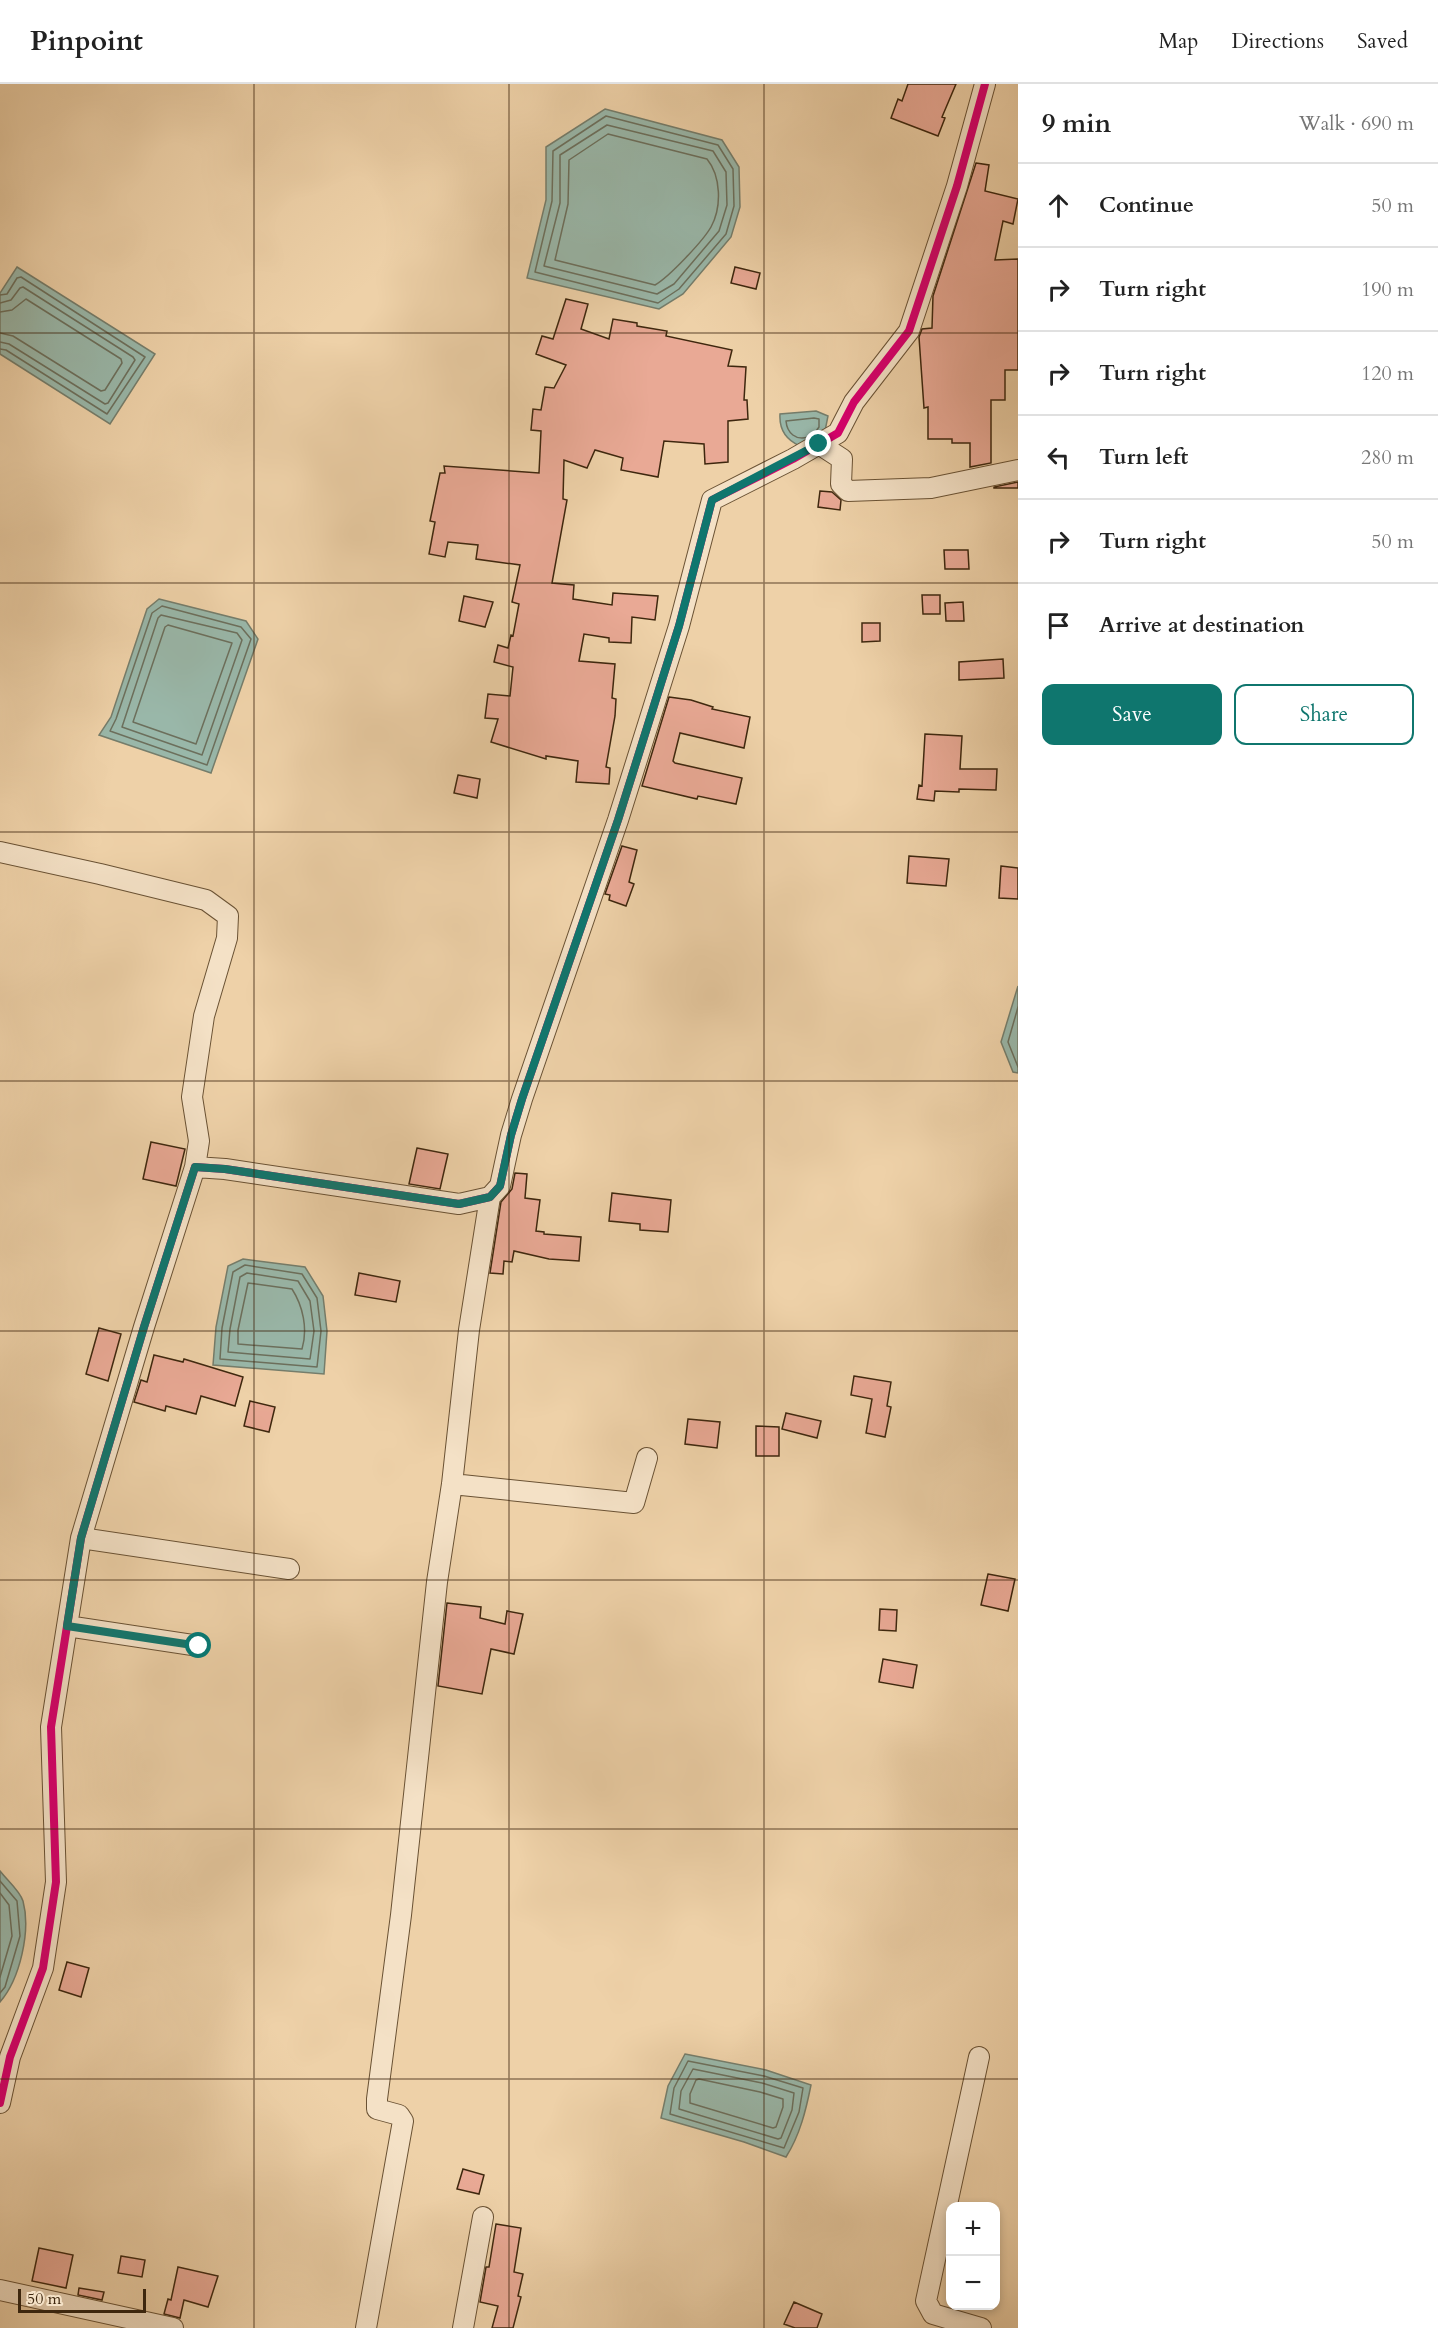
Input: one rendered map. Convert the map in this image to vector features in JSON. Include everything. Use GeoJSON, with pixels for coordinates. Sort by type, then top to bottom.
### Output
{"type":"FeatureCollection","features":[{"type":"Feature","properties":{"kind":"street"},"geometry":{"type":"LineString","coordinates":[[366,2328],[403,2121],[399,2115],[377,2109],[377,2099],[401,1915],[436,1593],[452,1484],[469,1330],[490,1197],[500,1186],[511,1135],[522,1099],[618,820],[679,626],[712,500],[838,433],[854,402],[909,331],[957,186],[985,84]]}},
{"type":"Feature","properties":{"kind":"street"},"geometry":{"type":"LineString","coordinates":[[819,444],[842,459],[841,484],[848,491],[931,488],[1018,470]]}},
{"type":"Feature","properties":{"kind":"street"},"geometry":{"type":"LineString","coordinates":[[0,852],[206,900],[228,915],[227,938],[204,1016],[192,1097],[199,1141],[195,1167],[81,1538],[51,1728],[56,1882],[43,1968],[10,2057],[0,2103]]}},
{"type":"Feature","properties":{"kind":"street"},"geometry":{"type":"LineString","coordinates":[[195,1167],[237,1171],[459,1204],[490,1197]]}},
{"type":"Feature","properties":{"kind":"street"},"geometry":{"type":"LineString","coordinates":[[452,1484],[634,1503],[647,1458]]}},
{"type":"Feature","properties":{"kind":"street"},"geometry":{"type":"LineString","coordinates":[[81,1538],[290,1569]]}},
{"type":"Feature","properties":{"kind":"street"},"geometry":{"type":"LineString","coordinates":[[67,1626],[199,1646]]}},
{"type":"Feature","properties":{"kind":"street"},"geometry":{"type":"LineString","coordinates":[[979,2058],[926,2301],[933,2314],[981,2328]]}},
{"type":"Feature","properties":{"kind":"street"},"geometry":{"type":"LineString","coordinates":[[463,2328],[483,2217]]}},
{"type":"Feature","properties":{"kind":"street"},"geometry":{"type":"LineString","coordinates":[[0,2290],[173,2328]]}},
{"type":"Feature","properties":{"kind":"water"},"geometry":{"type":"Polygon","coordinates":[[[605,109],[722,140],[739,167],[740,207],[731,237],[683,294],[659,309],[527,278],[546,200],[546,147],[605,109]]]}},
{"type":"Feature","properties":{"kind":"water"},"geometry":{"type":"Polygon","coordinates":[[[17,267],[155,354],[110,424],[0,354],[0,293],[17,267]]]}},
{"type":"Feature","properties":{"kind":"water"},"geometry":{"type":"Polygon","coordinates":[[[816,411],[828,416],[825,431],[800,446],[791,441],[782,430],[780,414],[816,411]]]}},
{"type":"Feature","properties":{"kind":"water"},"geometry":{"type":"Polygon","coordinates":[[[159,599],[246,621],[258,639],[211,773],[99,735],[111,717],[147,609],[159,599]]]}},
{"type":"Feature","properties":{"kind":"water"},"geometry":{"type":"Polygon","coordinates":[[[1018,986],[1018,1073],[1013,1072],[1001,1042],[1018,986]]]}},
{"type":"Feature","properties":{"kind":"water"},"geometry":{"type":"Polygon","coordinates":[[[243,1259],[305,1267],[323,1296],[327,1331],[324,1374],[213,1365],[216,1327],[228,1266],[243,1259]]]}},
{"type":"Feature","properties":{"kind":"water"},"geometry":{"type":"Polygon","coordinates":[[[0,1871],[23,1901],[26,1926],[18,1968],[0,2002],[0,1871]]]}},
{"type":"Feature","properties":{"kind":"water"},"geometry":{"type":"Polygon","coordinates":[[[685,2054],[766,2070],[811,2085],[799,2131],[786,2157],[744,2142],[661,2118],[668,2086],[685,2054]]]}},
{"type":"Feature","properties":{"kind":"building"},"geometry":{"type":"Polygon","coordinates":[[[908,84],[956,84],[942,117],[945,118],[938,136],[891,118],[898,99],[902,101],[908,84]]]}},
{"type":"Feature","properties":{"kind":"building"},"geometry":{"type":"Polygon","coordinates":[[[976,163],[989,165],[985,191],[1018,199],[1013,224],[1003,221],[995,260],[1018,259],[1018,370],[1005,370],[1005,400],[991,400],[991,463],[970,467],[970,443],[952,443],[952,439],[928,439],[928,407],[924,408],[919,337],[922,329],[932,328],[933,296],[976,163]]]}},
{"type":"Feature","properties":{"kind":"building"},"geometry":{"type":"Polygon","coordinates":[[[735,267],[760,273],[756,289],[731,283],[735,267]]]}},
{"type":"Feature","properties":{"kind":"building"},"geometry":{"type":"Polygon","coordinates":[[[566,299],[588,304],[581,329],[609,339],[613,319],[637,323],[637,326],[667,331],[666,336],[732,350],[728,366],[746,367],[744,400],[747,400],[748,419],[728,421],[728,462],[705,464],[704,444],[664,441],[658,477],[621,470],[623,458],[595,450],[587,468],[564,460],[563,499],[567,500],[552,583],[574,585],[573,599],[612,605],[613,593],[658,596],[655,620],[632,617],[631,643],[609,642],[609,638],[584,634],[579,661],[615,664],[612,698],[616,699],[615,716],[606,767],[610,768],[609,784],[576,782],[578,761],[546,756],[546,759],[491,742],[498,719],[485,718],[488,694],[510,696],[513,667],[494,662],[498,645],[508,648],[511,635],[513,636],[519,604],[512,602],[520,565],[476,559],[478,545],[448,542],[445,557],[429,554],[435,522],[430,521],[440,473],[445,473],[444,466],[539,473],[541,431],[531,430],[533,409],[541,410],[545,387],[554,388],[566,365],[536,354],[542,336],[553,339],[566,299]]]}},
{"type":"Feature","properties":{"kind":"building"},"geometry":{"type":"Polygon","coordinates":[[[1018,482],[1018,488],[994,488],[994,487],[1018,482]]]}},
{"type":"Feature","properties":{"kind":"building"},"geometry":{"type":"Polygon","coordinates":[[[820,491],[832,492],[841,500],[840,510],[818,507],[820,491]]]}},
{"type":"Feature","properties":{"kind":"building"},"geometry":{"type":"Polygon","coordinates":[[[944,550],[968,550],[969,569],[945,569],[944,550]]]}},
{"type":"Feature","properties":{"kind":"building"},"geometry":{"type":"Polygon","coordinates":[[[922,595],[940,595],[940,614],[923,614],[922,595]]]}},
{"type":"Feature","properties":{"kind":"building"},"geometry":{"type":"Polygon","coordinates":[[[464,596],[493,602],[485,627],[459,621],[464,596]]]}},
{"type":"Feature","properties":{"kind":"building"},"geometry":{"type":"Polygon","coordinates":[[[963,602],[964,621],[946,621],[945,603],[963,602]]]}},
{"type":"Feature","properties":{"kind":"building"},"geometry":{"type":"Polygon","coordinates":[[[862,623],[880,623],[880,641],[862,642],[862,623]]]}},
{"type":"Feature","properties":{"kind":"building"},"geometry":{"type":"Polygon","coordinates":[[[1003,659],[1004,678],[959,680],[959,662],[1003,659]]]}},
{"type":"Feature","properties":{"kind":"building"},"geometry":{"type":"Polygon","coordinates":[[[669,697],[691,700],[713,707],[712,709],[750,717],[744,748],[680,733],[673,761],[742,778],[736,804],[698,796],[697,799],[642,786],[669,697]]]}},
{"type":"Feature","properties":{"kind":"building"},"geometry":{"type":"Polygon","coordinates":[[[925,734],[962,736],[960,769],[997,769],[996,790],[935,791],[934,801],[917,799],[919,785],[922,786],[925,734]]]}},
{"type":"Feature","properties":{"kind":"building"},"geometry":{"type":"Polygon","coordinates":[[[458,775],[480,779],[477,798],[454,793],[458,775]]]}},
{"type":"Feature","properties":{"kind":"building"},"geometry":{"type":"Polygon","coordinates":[[[622,846],[637,850],[629,882],[634,884],[626,906],[609,900],[610,895],[605,894],[622,846]]]}},
{"type":"Feature","properties":{"kind":"building"},"geometry":{"type":"Polygon","coordinates":[[[909,856],[949,859],[946,886],[907,883],[909,856]]]}},
{"type":"Feature","properties":{"kind":"building"},"geometry":{"type":"Polygon","coordinates":[[[1001,866],[1018,868],[1018,899],[999,898],[1001,866]]]}},
{"type":"Feature","properties":{"kind":"building"},"geometry":{"type":"Polygon","coordinates":[[[151,1142],[185,1149],[176,1186],[143,1179],[151,1142]]]}},
{"type":"Feature","properties":{"kind":"building"},"geometry":{"type":"Polygon","coordinates":[[[417,1148],[448,1154],[440,1189],[409,1184],[417,1148]]]}},
{"type":"Feature","properties":{"kind":"building"},"geometry":{"type":"Polygon","coordinates":[[[515,1173],[527,1174],[525,1198],[540,1200],[536,1231],[544,1232],[544,1234],[581,1237],[579,1261],[549,1259],[514,1251],[512,1262],[504,1261],[503,1274],[490,1273],[501,1202],[512,1189],[515,1173]]]}},
{"type":"Feature","properties":{"kind":"building"},"geometry":{"type":"Polygon","coordinates":[[[612,1193],[671,1200],[668,1232],[640,1230],[640,1224],[609,1221],[612,1193]]]}},
{"type":"Feature","properties":{"kind":"building"},"geometry":{"type":"Polygon","coordinates":[[[359,1273],[400,1281],[396,1302],[355,1295],[359,1273]]]}},
{"type":"Feature","properties":{"kind":"building"},"geometry":{"type":"Polygon","coordinates":[[[99,1328],[121,1334],[108,1381],[86,1374],[99,1328]]]}},
{"type":"Feature","properties":{"kind":"building"},"geometry":{"type":"Polygon","coordinates":[[[154,1355],[183,1362],[184,1359],[243,1377],[235,1406],[201,1396],[196,1414],[166,1406],[165,1411],[134,1402],[141,1380],[147,1382],[154,1355]]]}},
{"type":"Feature","properties":{"kind":"building"},"geometry":{"type":"Polygon","coordinates":[[[854,1376],[891,1382],[887,1406],[891,1407],[885,1437],[866,1433],[872,1399],[851,1395],[854,1376]]]}},
{"type":"Feature","properties":{"kind":"building"},"geometry":{"type":"Polygon","coordinates":[[[250,1401],[275,1407],[269,1432],[244,1426],[250,1401]]]}},
{"type":"Feature","properties":{"kind":"building"},"geometry":{"type":"Polygon","coordinates":[[[786,1413],[821,1421],[817,1438],[782,1429],[786,1413]]]}},
{"type":"Feature","properties":{"kind":"building"},"geometry":{"type":"Polygon","coordinates":[[[688,1419],[720,1422],[717,1448],[685,1444],[688,1419]]]}},
{"type":"Feature","properties":{"kind":"building"},"geometry":{"type":"Polygon","coordinates":[[[756,1426],[779,1427],[779,1456],[756,1456],[756,1426]]]}},
{"type":"Feature","properties":{"kind":"building"},"geometry":{"type":"Polygon","coordinates":[[[988,1574],[1015,1579],[1008,1611],[981,1605],[988,1574]]]}},
{"type":"Feature","properties":{"kind":"building"},"geometry":{"type":"Polygon","coordinates":[[[447,1603],[481,1607],[480,1618],[505,1624],[507,1611],[523,1614],[514,1654],[491,1649],[482,1694],[438,1686],[447,1603]]]}},
{"type":"Feature","properties":{"kind":"building"},"geometry":{"type":"Polygon","coordinates":[[[880,1609],[897,1610],[896,1631],[879,1630],[880,1609]]]}},
{"type":"Feature","properties":{"kind":"building"},"geometry":{"type":"Polygon","coordinates":[[[883,1659],[917,1665],[913,1688],[879,1682],[883,1659]]]}},
{"type":"Feature","properties":{"kind":"building"},"geometry":{"type":"Polygon","coordinates":[[[67,1962],[89,1968],[81,1997],[59,1990],[67,1962]]]}},
{"type":"Feature","properties":{"kind":"building"},"geometry":{"type":"Polygon","coordinates":[[[463,2169],[484,2175],[479,2194],[457,2189],[463,2169]]]}},
{"type":"Feature","properties":{"kind":"building"},"geometry":{"type":"Polygon","coordinates":[[[496,2224],[521,2228],[514,2272],[523,2274],[518,2296],[521,2297],[513,2328],[492,2328],[498,2306],[480,2302],[496,2224]]]}},
{"type":"Feature","properties":{"kind":"building"},"geometry":{"type":"Polygon","coordinates":[[[39,2248],[73,2255],[66,2288],[32,2281],[39,2248]]]}},
{"type":"Feature","properties":{"kind":"building"},"geometry":{"type":"Polygon","coordinates":[[[121,2256],[145,2260],[142,2277],[118,2273],[121,2256]]]}},
{"type":"Feature","properties":{"kind":"building"},"geometry":{"type":"Polygon","coordinates":[[[178,2267],[218,2276],[208,2307],[184,2300],[180,2318],[164,2314],[168,2299],[171,2300],[178,2267]]]}},
{"type":"Feature","properties":{"kind":"building"},"geometry":{"type":"Polygon","coordinates":[[[79,2288],[104,2292],[102,2300],[78,2295],[79,2288]]]}},
{"type":"Feature","properties":{"kind":"building"},"geometry":{"type":"Polygon","coordinates":[[[794,2302],[822,2314],[817,2328],[795,2328],[784,2324],[794,2302]]]}},
{"type":"Feature","properties":{"kind":"cycle path"},"geometry":{"type":"LineString","coordinates":[[0,2103],[10,2057],[43,1968],[56,1882],[51,1727],[81,1538],[195,1167],[225,1169],[459,1204],[490,1197],[500,1186],[511,1135],[522,1099],[618,820],[679,626],[712,500],[793,459],[838,433],[854,402],[909,331],[957,186],[985,84]]}},
{"type":"Feature","properties":{"kind":"route"},"geometry":{"type":"LineString","coordinates":[[199,1646],[67,1626],[81,1538],[195,1167],[225,1169],[459,1204],[490,1197],[500,1186],[511,1135],[522,1099],[618,820],[679,626],[712,500],[819,444]]}}]}
